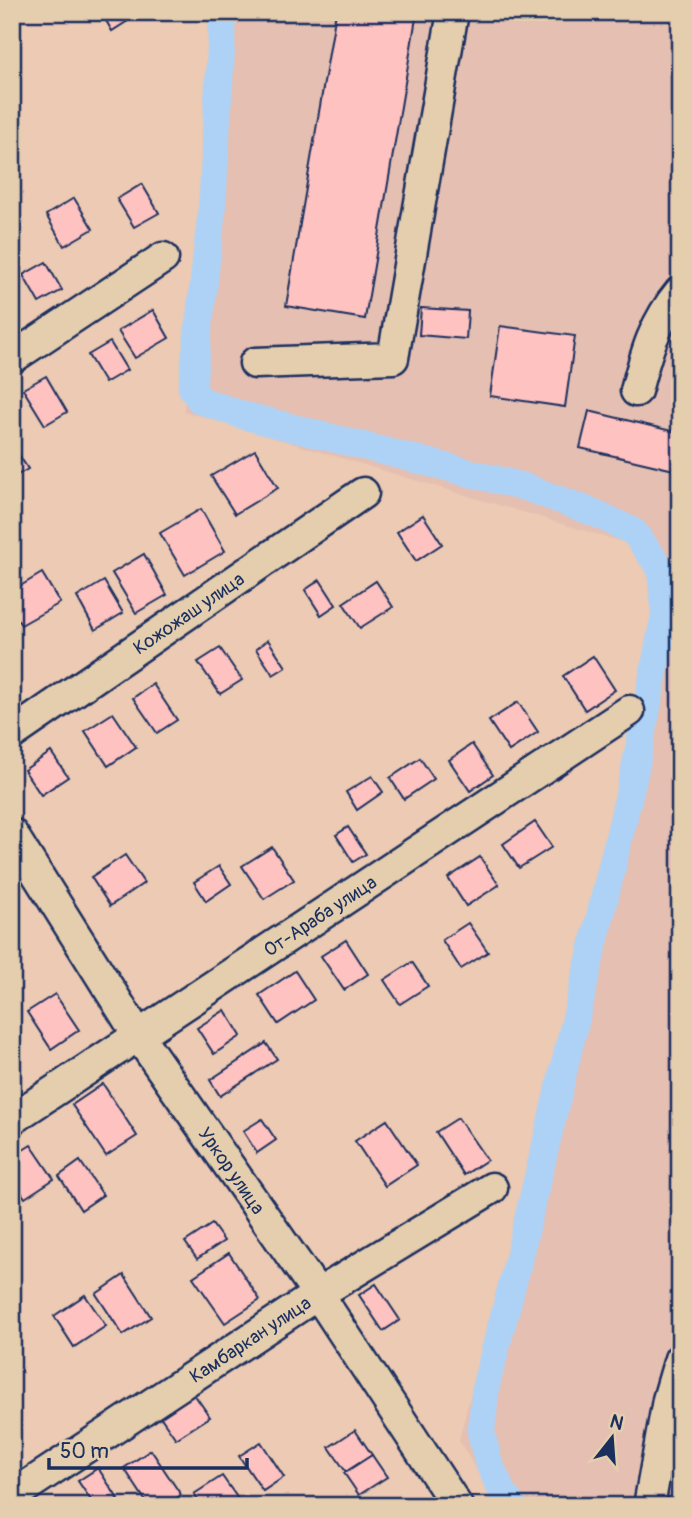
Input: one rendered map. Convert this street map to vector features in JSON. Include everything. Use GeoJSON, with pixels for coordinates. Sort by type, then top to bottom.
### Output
{"type":"FeatureCollection","features":[{"type":"Feature","properties":{"kind":"street"},"geometry":{"type":"LineString","coordinates":[[255,363],[393,358],[453,12]]}},
{"type":"Feature","properties":{"kind":"street"},"geometry":{"type":"LineString","coordinates":[[12,358],[163,258]]}},
{"type":"Feature","properties":{"kind":"street"},"geometry":{"type":"LineString","coordinates":[[636,391],[650,339],[667,307],[680,292]]}},
{"type":"Feature","properties":{"kind":"street","name":"Кожожаш улица"},"geometry":{"type":"LineString","coordinates":[[12,734],[363,493]]}},
{"type":"Feature","properties":{"kind":"street","name":"От-Араба улица"},"geometry":{"type":"LineString","coordinates":[[12,1119],[629,711]]}},
{"type":"Feature","properties":{"kind":"street","name":"Уркор улица"},"geometry":{"type":"LineString","coordinates":[[12,834],[138,1035],[318,1294],[457,1506]]}},
{"type":"Feature","properties":{"kind":"street","name":"Камбаркан улица"},"geometry":{"type":"LineString","coordinates":[[12,1496],[318,1294],[492,1188]]}},
{"type":"Feature","properties":{"kind":"street"},"geometry":{"type":"LineString","coordinates":[[649,1506],[668,1400],[680,1359]]}},
{"type":"Feature","properties":{"kind":"shaded area"},"geometry":{"type":"Polygon","coordinates":[[[223,12],[680,12],[680,559],[184,411],[223,12]]]}},
{"type":"Feature","properties":{"kind":"shaded area"},"geometry":{"type":"Polygon","coordinates":[[[680,580],[680,1506],[497,1506],[459,1440],[680,580]]]}},
{"type":"Feature","properties":{"kind":"building"},"geometry":{"type":"Polygon","coordinates":[[[101,12],[127,12],[131,19],[112,31],[101,12]]]}},
{"type":"Feature","properties":{"kind":"building"},"geometry":{"type":"Polygon","coordinates":[[[336,12],[417,12],[365,319],[286,306],[336,12]]]}},
{"type":"Feature","properties":{"kind":"building"},"geometry":{"type":"Polygon","coordinates":[[[142,184],[159,213],[134,227],[117,199],[142,184]]]}},
{"type":"Feature","properties":{"kind":"building"},"geometry":{"type":"Polygon","coordinates":[[[74,198],[93,229],[64,246],[46,215],[74,198]]]}},
{"type":"Feature","properties":{"kind":"building"},"geometry":{"type":"Polygon","coordinates":[[[46,262],[62,290],[39,303],[23,275],[46,262]]]}},
{"type":"Feature","properties":{"kind":"building"},"geometry":{"type":"Polygon","coordinates":[[[421,308],[468,311],[466,339],[419,335],[421,308]]]}},
{"type":"Feature","properties":{"kind":"building"},"geometry":{"type":"Polygon","coordinates":[[[153,310],[169,338],[135,358],[118,331],[153,310]]]}},
{"type":"Feature","properties":{"kind":"building"},"geometry":{"type":"Polygon","coordinates":[[[500,326],[575,336],[565,407],[490,396],[500,326]]]}},
{"type":"Feature","properties":{"kind":"building"},"geometry":{"type":"Polygon","coordinates":[[[110,342],[127,370],[105,383],[88,355],[110,342]]]}},
{"type":"Feature","properties":{"kind":"building"},"geometry":{"type":"Polygon","coordinates":[[[46,376],[67,412],[45,425],[23,389],[46,376]]]}},
{"type":"Feature","properties":{"kind":"building"},"geometry":{"type":"Polygon","coordinates":[[[589,411],[680,433],[680,448],[674,470],[580,448],[589,411]]]}},
{"type":"Feature","properties":{"kind":"building"},"geometry":{"type":"Polygon","coordinates":[[[12,447],[28,469],[12,478],[12,447]]]}},
{"type":"Feature","properties":{"kind":"building"},"geometry":{"type":"Polygon","coordinates":[[[255,450],[278,488],[235,514],[211,476],[255,450]]]}},
{"type":"Feature","properties":{"kind":"building"},"geometry":{"type":"Polygon","coordinates":[[[201,509],[225,551],[185,575],[160,533],[201,509]]]}},
{"type":"Feature","properties":{"kind":"building"},"geometry":{"type":"Polygon","coordinates":[[[423,515],[442,544],[416,561],[397,532],[423,515]]]}},
{"type":"Feature","properties":{"kind":"building"},"geometry":{"type":"Polygon","coordinates":[[[144,554],[167,595],[136,613],[112,573],[144,554]]]}},
{"type":"Feature","properties":{"kind":"building"},"geometry":{"type":"Polygon","coordinates":[[[42,573],[60,603],[21,625],[12,610],[12,591],[42,573]]]}},
{"type":"Feature","properties":{"kind":"building"},"geometry":{"type":"Polygon","coordinates":[[[320,580],[336,605],[321,615],[305,590],[320,580]]]}},
{"type":"Feature","properties":{"kind":"building"},"geometry":{"type":"Polygon","coordinates":[[[104,581],[123,613],[95,630],[77,597],[104,581]]]}},
{"type":"Feature","properties":{"kind":"building"},"geometry":{"type":"Polygon","coordinates":[[[376,581],[393,607],[360,628],[343,603],[376,581]]]}},
{"type":"Feature","properties":{"kind":"building"},"geometry":{"type":"Polygon","coordinates":[[[268,640],[286,667],[273,675],[256,649],[268,640]]]}},
{"type":"Feature","properties":{"kind":"building"},"geometry":{"type":"Polygon","coordinates":[[[220,648],[242,680],[220,694],[198,662],[220,648]]]}},
{"type":"Feature","properties":{"kind":"building"},"geometry":{"type":"Polygon","coordinates":[[[593,656],[615,690],[585,710],[563,676],[593,656]]]}},
{"type":"Feature","properties":{"kind":"building"},"geometry":{"type":"Polygon","coordinates":[[[153,684],[177,720],[157,733],[133,698],[153,684]]]}},
{"type":"Feature","properties":{"kind":"building"},"geometry":{"type":"Polygon","coordinates":[[[518,702],[538,732],[509,751],[489,721],[518,702]]]}},
{"type":"Feature","properties":{"kind":"building"},"geometry":{"type":"Polygon","coordinates":[[[113,713],[136,747],[108,766],[85,731],[113,713]]]}},
{"type":"Feature","properties":{"kind":"building"},"geometry":{"type":"Polygon","coordinates":[[[472,744],[493,775],[470,791],[449,760],[472,744]]]}},
{"type":"Feature","properties":{"kind":"building"},"geometry":{"type":"Polygon","coordinates":[[[51,752],[68,777],[41,795],[24,770],[51,752]]]}},
{"type":"Feature","properties":{"kind":"building"},"geometry":{"type":"Polygon","coordinates":[[[420,758],[434,779],[404,799],[390,778],[420,758]]]}},
{"type":"Feature","properties":{"kind":"building"},"geometry":{"type":"Polygon","coordinates":[[[372,776],[383,792],[357,810],[346,792],[372,776]]]}},
{"type":"Feature","properties":{"kind":"building"},"geometry":{"type":"Polygon","coordinates":[[[535,822],[552,847],[519,868],[503,844],[535,822]]]}},
{"type":"Feature","properties":{"kind":"building"},"geometry":{"type":"Polygon","coordinates":[[[348,827],[366,854],[353,862],[336,835],[348,827]]]}},
{"type":"Feature","properties":{"kind":"building"},"geometry":{"type":"Polygon","coordinates":[[[272,847],[294,880],[264,899],[242,866],[272,847]]]}},
{"type":"Feature","properties":{"kind":"building"},"geometry":{"type":"Polygon","coordinates":[[[125,855],[144,883],[110,906],[91,877],[125,855]]]}},
{"type":"Feature","properties":{"kind":"building"},"geometry":{"type":"Polygon","coordinates":[[[480,857],[499,885],[466,906],[448,878],[480,857]]]}},
{"type":"Feature","properties":{"kind":"building"},"geometry":{"type":"Polygon","coordinates":[[[219,866],[231,884],[206,901],[194,882],[219,866]]]}},
{"type":"Feature","properties":{"kind":"building"},"geometry":{"type":"Polygon","coordinates":[[[468,923],[488,952],[461,969],[442,940],[468,923]]]}},
{"type":"Feature","properties":{"kind":"building"},"geometry":{"type":"Polygon","coordinates":[[[346,940],[368,974],[344,990],[321,956],[346,940]]]}},
{"type":"Feature","properties":{"kind":"building"},"geometry":{"type":"Polygon","coordinates":[[[412,962],[428,986],[400,1004],[384,980],[412,962]]]}},
{"type":"Feature","properties":{"kind":"building"},"geometry":{"type":"Polygon","coordinates":[[[295,971],[314,1000],[278,1024],[259,995],[295,971]]]}},
{"type":"Feature","properties":{"kind":"building"},"geometry":{"type":"Polygon","coordinates":[[[55,994],[79,1030],[51,1049],[27,1012],[55,994]]]}},
{"type":"Feature","properties":{"kind":"building"},"geometry":{"type":"Polygon","coordinates":[[[225,1010],[241,1036],[214,1054],[197,1028],[225,1010]]]}},
{"type":"Feature","properties":{"kind":"building"},"geometry":{"type":"Polygon","coordinates":[[[266,1043],[277,1059],[220,1096],[210,1080],[266,1043]]]}},
{"type":"Feature","properties":{"kind":"building"},"geometry":{"type":"Polygon","coordinates":[[[103,1084],[137,1136],[106,1156],[72,1105],[103,1084]]]}},
{"type":"Feature","properties":{"kind":"building"},"geometry":{"type":"Polygon","coordinates":[[[458,1118],[487,1160],[464,1175],[436,1132],[458,1118]]]}},
{"type":"Feature","properties":{"kind":"building"},"geometry":{"type":"Polygon","coordinates":[[[262,1119],[276,1140],[257,1153],[243,1131],[262,1119]]]}},
{"type":"Feature","properties":{"kind":"building"},"geometry":{"type":"Polygon","coordinates":[[[387,1120],[417,1165],[385,1186],[355,1141],[387,1120]]]}},
{"type":"Feature","properties":{"kind":"building"},"geometry":{"type":"Polygon","coordinates":[[[31,1145],[54,1179],[25,1198],[12,1179],[12,1157],[31,1145]]]}},
{"type":"Feature","properties":{"kind":"building"},"geometry":{"type":"Polygon","coordinates":[[[80,1161],[103,1195],[81,1210],[59,1176],[80,1161]]]}},
{"type":"Feature","properties":{"kind":"building"},"geometry":{"type":"Polygon","coordinates":[[[212,1224],[224,1241],[197,1259],[185,1242],[212,1224]]]}},
{"type":"Feature","properties":{"kind":"building"},"geometry":{"type":"Polygon","coordinates":[[[229,1253],[260,1300],[225,1323],[193,1277],[229,1253]]]}},
{"type":"Feature","properties":{"kind":"building"},"geometry":{"type":"Polygon","coordinates":[[[124,1275],[151,1317],[123,1335],[96,1294],[124,1275]]]}},
{"type":"Feature","properties":{"kind":"building"},"geometry":{"type":"Polygon","coordinates":[[[376,1284],[400,1320],[383,1331],[359,1295],[376,1284]]]}},
{"type":"Feature","properties":{"kind":"building"},"geometry":{"type":"Polygon","coordinates":[[[85,1295],[106,1326],[74,1347],[54,1316],[85,1295]]]}},
{"type":"Feature","properties":{"kind":"building"},"geometry":{"type":"Polygon","coordinates":[[[194,1394],[210,1417],[176,1439],[160,1416],[194,1394]]]}},
{"type":"Feature","properties":{"kind":"building"},"geometry":{"type":"Polygon","coordinates":[[[355,1430],[372,1455],[346,1472],[329,1447],[355,1430]]]}},
{"type":"Feature","properties":{"kind":"building"},"geometry":{"type":"Polygon","coordinates":[[[261,1442],[284,1477],[263,1491],[239,1456],[261,1442]]]}},
{"type":"Feature","properties":{"kind":"building"},"geometry":{"type":"Polygon","coordinates":[[[151,1450],[181,1495],[164,1506],[149,1506],[124,1468],[151,1450]]]}},
{"type":"Feature","properties":{"kind":"building"},"geometry":{"type":"Polygon","coordinates":[[[372,1455],[387,1477],[359,1495],[344,1473],[372,1455]]]}},
{"type":"Feature","properties":{"kind":"building"},"geometry":{"type":"Polygon","coordinates":[[[98,1468],[118,1499],[108,1506],[95,1506],[78,1481],[98,1468]]]}},
{"type":"Feature","properties":{"kind":"building"},"geometry":{"type":"Polygon","coordinates":[[[222,1476],[243,1506],[202,1506],[194,1494],[222,1476]]]}},
{"type":"Feature","properties":{"kind":"waterway"},"geometry":{"type":"LineString","coordinates":[[223,12],[212,208],[192,388],[200,400],[242,415],[525,487],[595,513],[634,532],[661,569],[665,614],[634,774],[486,1385],[481,1432],[488,1461],[503,1494],[513,1506]]}}]}
